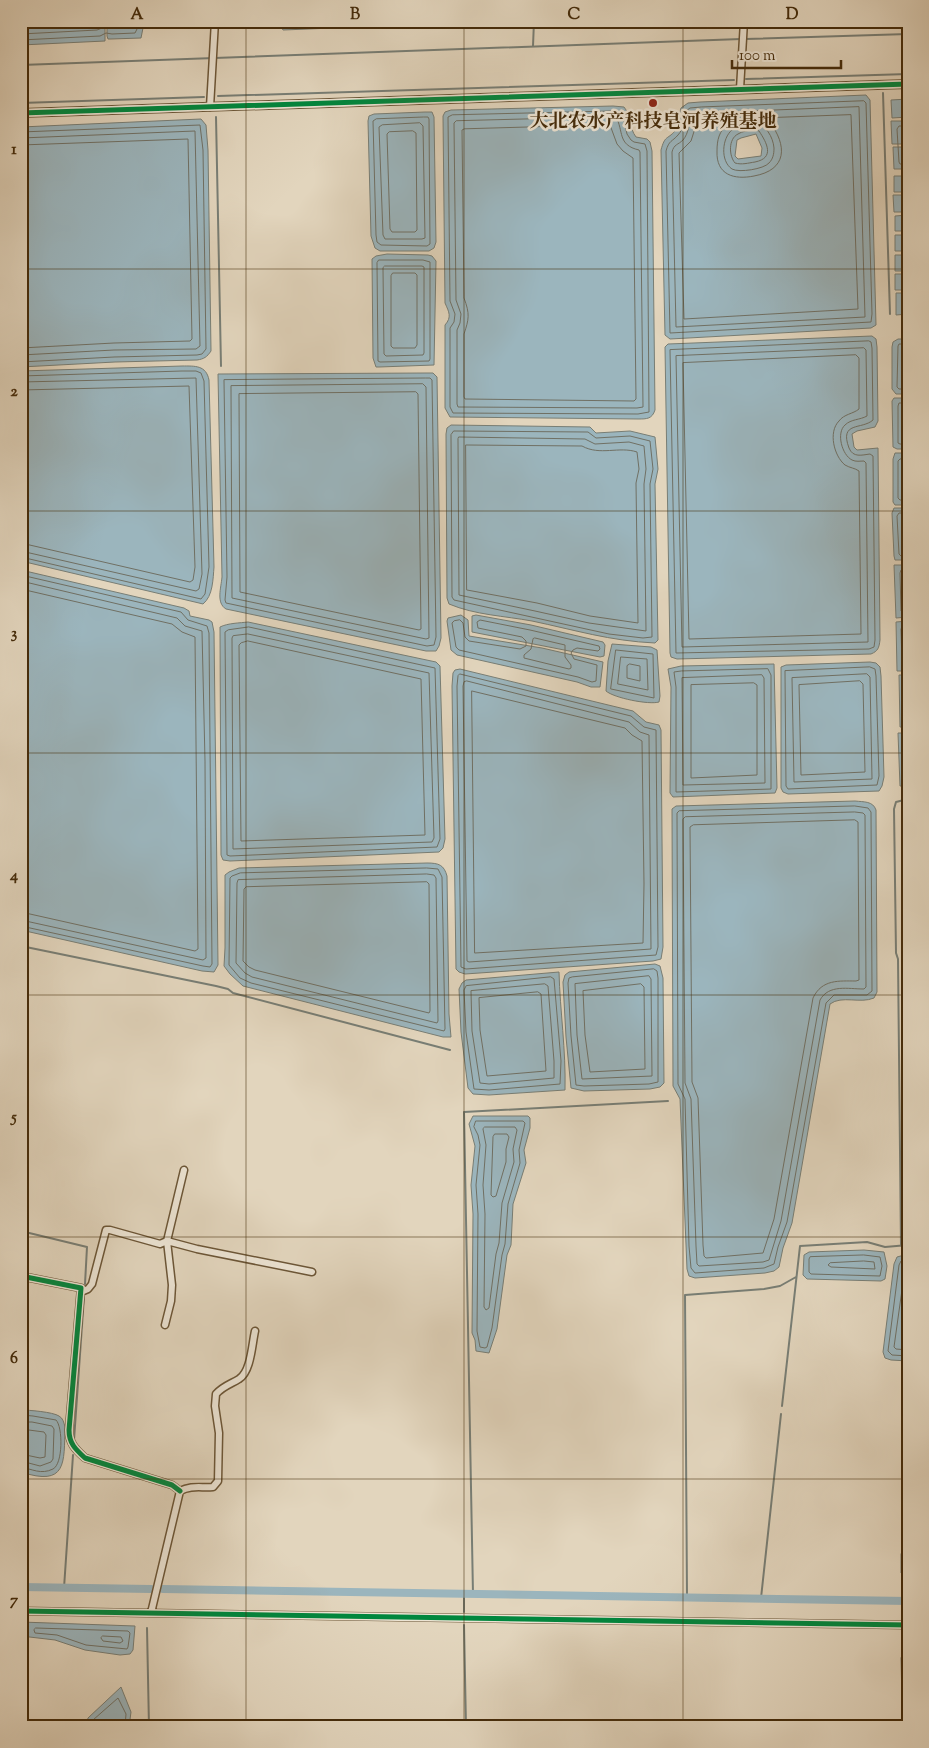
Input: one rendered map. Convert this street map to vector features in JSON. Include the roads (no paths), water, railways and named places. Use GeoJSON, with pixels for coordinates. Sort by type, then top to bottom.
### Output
{"type":"FeatureCollection","features":[{"type":"Feature","properties":{"kind":"street"},"geometry":{"type":"LineString","coordinates":[[210,107],[215,21]]}},
{"type":"Feature","properties":{"kind":"street"},"geometry":{"type":"LineString","coordinates":[[740,89],[744,21]]}},
{"type":"Feature","properties":{"kind":"street"},"geometry":{"type":"LineString","coordinates":[[21,113],[908,84]]}},
{"type":"Feature","properties":{"kind":"street"},"geometry":{"type":"LineString","coordinates":[[165,1324],[171,1301],[172,1285],[166,1241],[184,1170]]}},
{"type":"Feature","properties":{"kind":"street"},"geometry":{"type":"LineString","coordinates":[[81,1292],[88,1289],[92,1284],[106,1230],[160,1244],[166,1241],[312,1272]]}},
{"type":"Feature","properties":{"kind":"street"},"geometry":{"type":"LineString","coordinates":[[21,1276],[81,1288],[69,1440],[75,1450],[85,1458],[172,1485],[180,1491]]}},
{"type":"Feature","properties":{"kind":"street"},"geometry":{"type":"LineString","coordinates":[[151,1614],[180,1491],[189,1486],[213,1487],[218,1480],[219,1433],[215,1406],[216,1394],[222,1387],[240,1379],[246,1373],[254,1331]]}},
{"type":"Feature","properties":{"kind":"street"},"geometry":{"type":"LineString","coordinates":[[21,1612],[908,1625]]}},
{"type":"Feature","properties":{"kind":"water"},"geometry":{"type":"Polygon","coordinates":[[[21,21],[105,21],[105,41],[21,45],[21,21]]]}},
{"type":"Feature","properties":{"kind":"water"},"geometry":{"type":"Polygon","coordinates":[[[107,21],[196,21],[193,25],[149,25],[143,28],[141,38],[108,39],[107,21]]]}},
{"type":"Feature","properties":{"kind":"water"},"geometry":{"type":"Polygon","coordinates":[[[278,21],[508,21],[283,30],[278,21]]]}},
{"type":"Feature","properties":{"kind":"water"},"geometry":{"type":"Polygon","coordinates":[[[866,95],[870,100],[876,325],[871,328],[670,339],[665,335],[661,150],[665,140],[677,129],[681,108],[688,103],[866,95]],[[756,134],[741,138],[737,140],[735,156],[738,159],[761,156],[762,148],[756,134]]]}},
{"type":"Feature","properties":{"kind":"water"},"geometry":{"type":"Polygon","coordinates":[[[908,99],[908,117],[892,118],[891,100],[908,99]]]}},
{"type":"Feature","properties":{"kind":"water"},"geometry":{"type":"Polygon","coordinates":[[[624,107],[636,137],[647,139],[650,142],[652,151],[654,413],[649,418],[641,419],[450,417],[445,408],[445,325],[449,312],[445,303],[443,116],[445,112],[451,110],[624,107]]]}},
{"type":"Feature","properties":{"kind":"water"},"geometry":{"type":"Polygon","coordinates":[[[432,112],[434,117],[436,242],[434,248],[429,251],[380,251],[375,248],[371,236],[369,116],[374,114],[432,112]]]}},
{"type":"Feature","properties":{"kind":"water"},"geometry":{"type":"Polygon","coordinates":[[[201,119],[206,125],[208,150],[210,353],[197,360],[21,367],[21,127],[201,119]]]}},
{"type":"Feature","properties":{"kind":"water"},"geometry":{"type":"Polygon","coordinates":[[[891,121],[908,121],[908,144],[892,144],[891,121]]]}},
{"type":"Feature","properties":{"kind":"water"},"geometry":{"type":"Polygon","coordinates":[[[893,147],[908,147],[908,169],[894,169],[893,147]]]}},
{"type":"Feature","properties":{"kind":"water"},"geometry":{"type":"Polygon","coordinates":[[[894,176],[908,176],[908,192],[894,192],[894,176]]]}},
{"type":"Feature","properties":{"kind":"water"},"geometry":{"type":"Polygon","coordinates":[[[893,195],[908,195],[908,212],[894,212],[893,195]]]}},
{"type":"Feature","properties":{"kind":"water"},"geometry":{"type":"Polygon","coordinates":[[[908,215],[908,231],[895,231],[895,216],[908,215]]]}},
{"type":"Feature","properties":{"kind":"water"},"geometry":{"type":"Polygon","coordinates":[[[895,235],[908,235],[908,251],[895,251],[895,235]]]}},
{"type":"Feature","properties":{"kind":"water"},"geometry":{"type":"Polygon","coordinates":[[[387,254],[428,255],[432,256],[436,261],[434,365],[376,367],[373,358],[372,259],[376,256],[387,254]]]}},
{"type":"Feature","properties":{"kind":"water"},"geometry":{"type":"Polygon","coordinates":[[[895,255],[908,255],[908,271],[895,271],[895,255]]]}},
{"type":"Feature","properties":{"kind":"water"},"geometry":{"type":"Polygon","coordinates":[[[895,274],[908,274],[908,290],[895,290],[895,274]]]}},
{"type":"Feature","properties":{"kind":"water"},"geometry":{"type":"Polygon","coordinates":[[[896,293],[908,293],[908,314],[896,315],[896,293]]]}},
{"type":"Feature","properties":{"kind":"water"},"geometry":{"type":"Polygon","coordinates":[[[872,336],[876,339],[877,347],[878,421],[875,427],[852,434],[854,447],[857,450],[878,448],[880,640],[878,649],[871,654],[677,659],[671,657],[665,347],[668,344],[872,336]]]}},
{"type":"Feature","properties":{"kind":"water"},"geometry":{"type":"Polygon","coordinates":[[[898,339],[908,339],[908,394],[896,394],[892,389],[892,347],[893,342],[898,339]]]}},
{"type":"Feature","properties":{"kind":"water"},"geometry":{"type":"Polygon","coordinates":[[[195,366],[203,369],[208,375],[209,380],[214,567],[212,587],[206,601],[203,604],[21,561],[21,371],[195,366]]]}},
{"type":"Feature","properties":{"kind":"water"},"geometry":{"type":"Polygon","coordinates":[[[433,373],[437,377],[441,638],[436,651],[426,651],[226,609],[220,599],[222,577],[218,374],[433,373]]]}},
{"type":"Feature","properties":{"kind":"water"},"geometry":{"type":"Polygon","coordinates":[[[894,398],[908,398],[908,449],[893,447],[892,401],[894,398]]]}},
{"type":"Feature","properties":{"kind":"water"},"geometry":{"type":"Polygon","coordinates":[[[451,425],[590,427],[596,433],[630,431],[655,437],[658,469],[655,484],[658,640],[655,643],[608,638],[532,621],[480,613],[449,604],[447,598],[446,434],[447,428],[451,425]]]}},
{"type":"Feature","properties":{"kind":"water"},"geometry":{"type":"Polygon","coordinates":[[[895,453],[908,453],[908,505],[895,505],[893,502],[893,459],[895,453]]]}},
{"type":"Feature","properties":{"kind":"water"},"geometry":{"type":"Polygon","coordinates":[[[894,508],[908,508],[908,560],[895,560],[892,513],[894,508]]]}},
{"type":"Feature","properties":{"kind":"water"},"geometry":{"type":"Polygon","coordinates":[[[894,565],[908,565],[908,617],[896,618],[894,565]]]}},
{"type":"Feature","properties":{"kind":"water"},"geometry":{"type":"Polygon","coordinates":[[[21,570],[184,608],[189,611],[190,616],[212,622],[214,632],[218,965],[214,972],[202,971],[21,930],[21,570]]]}},
{"type":"Feature","properties":{"kind":"water"},"geometry":{"type":"Polygon","coordinates":[[[461,615],[468,620],[469,636],[542,648],[603,662],[600,687],[591,687],[577,682],[457,655],[451,650],[447,621],[448,618],[461,615]]]}},
{"type":"Feature","properties":{"kind":"water"},"geometry":{"type":"Polygon","coordinates":[[[476,615],[531,625],[603,642],[605,645],[604,656],[600,657],[472,632],[472,616],[476,615]]]}},
{"type":"Feature","properties":{"kind":"water"},"geometry":{"type":"Polygon","coordinates":[[[908,621],[908,671],[897,671],[896,622],[908,621]]]}},
{"type":"Feature","properties":{"kind":"water"},"geometry":{"type":"Polygon","coordinates":[[[248,622],[436,662],[440,666],[445,839],[443,848],[439,852],[223,860],[221,855],[220,627],[248,622]]]}},
{"type":"Feature","properties":{"kind":"water"},"geometry":{"type":"Polygon","coordinates":[[[612,644],[651,647],[657,650],[659,702],[648,703],[632,700],[610,694],[606,691],[608,661],[612,644]]]}},
{"type":"Feature","properties":{"kind":"water"},"geometry":{"type":"Polygon","coordinates":[[[876,663],[880,667],[881,676],[884,777],[879,791],[788,794],[783,792],[781,788],[781,667],[786,665],[876,663]]]}},
{"type":"Feature","properties":{"kind":"water"},"geometry":{"type":"Polygon","coordinates":[[[774,664],[777,788],[775,793],[673,797],[670,793],[671,687],[668,669],[681,666],[774,664]]]}},
{"type":"Feature","properties":{"kind":"water"},"geometry":{"type":"Polygon","coordinates":[[[460,669],[633,711],[646,722],[659,725],[661,730],[663,947],[661,959],[465,974],[456,969],[452,686],[453,673],[455,670],[460,669]]]}},
{"type":"Feature","properties":{"kind":"water"},"geometry":{"type":"Polygon","coordinates":[[[899,675],[908,675],[908,727],[900,727],[899,675]]]}},
{"type":"Feature","properties":{"kind":"water"},"geometry":{"type":"Polygon","coordinates":[[[898,733],[908,733],[908,786],[900,786],[898,733]]]}},
{"type":"Feature","properties":{"kind":"water"},"geometry":{"type":"Polygon","coordinates":[[[855,801],[870,803],[876,810],[877,992],[874,998],[869,1000],[840,1000],[830,1004],[792,1223],[783,1248],[779,1267],[774,1271],[765,1273],[695,1278],[689,1276],[687,1269],[680,1099],[673,1086],[672,809],[676,806],[855,801]]]}},
{"type":"Feature","properties":{"kind":"water"},"geometry":{"type":"Polygon","coordinates":[[[427,863],[440,865],[447,876],[451,1037],[443,1037],[243,986],[224,966],[225,875],[229,872],[239,868],[427,863]]]}},
{"type":"Feature","properties":{"kind":"water"},"geometry":{"type":"Polygon","coordinates":[[[655,964],[660,966],[663,978],[664,1083],[660,1087],[650,1089],[584,1091],[571,1088],[563,982],[565,975],[569,972],[655,964]]]}},
{"type":"Feature","properties":{"kind":"water"},"geometry":{"type":"Polygon","coordinates":[[[559,972],[565,1060],[565,1090],[489,1095],[473,1094],[468,1088],[461,1032],[459,989],[462,983],[466,980],[559,972]]]}},
{"type":"Feature","properties":{"kind":"water"},"geometry":{"type":"Polygon","coordinates":[[[473,1116],[528,1116],[530,1118],[530,1128],[524,1150],[526,1163],[513,1204],[511,1245],[507,1255],[497,1329],[489,1353],[476,1351],[472,1333],[473,1214],[471,1185],[475,1146],[469,1124],[473,1116]]]}},
{"type":"Feature","properties":{"kind":"water"},"geometry":{"type":"Polygon","coordinates":[[[864,1250],[884,1252],[887,1266],[885,1279],[881,1281],[807,1279],[803,1275],[804,1255],[809,1252],[864,1250]]]}},
{"type":"Feature","properties":{"kind":"water"},"geometry":{"type":"Polygon","coordinates":[[[908,1254],[908,1361],[891,1360],[885,1358],[883,1352],[894,1264],[897,1257],[908,1254]]]}},
{"type":"Feature","properties":{"kind":"water"},"geometry":{"type":"Polygon","coordinates":[[[21,1410],[52,1413],[62,1419],[65,1427],[63,1461],[60,1469],[55,1474],[36,1476],[21,1472],[21,1410]]]}},
{"type":"Feature","properties":{"kind":"water"},"geometry":{"type":"Polygon","coordinates":[[[904,1548],[908,1548],[908,1577],[901,1573],[901,1554],[904,1548]]]}},
{"type":"Feature","properties":{"kind":"water"},"geometry":{"type":"Polygon","coordinates":[[[21,1622],[135,1626],[133,1650],[130,1654],[120,1655],[85,1650],[55,1640],[21,1636],[21,1622]]]}},
{"type":"Feature","properties":{"kind":"water"},"geometry":{"type":"Polygon","coordinates":[[[908,1654],[908,1708],[903,1706],[902,1700],[901,1658],[902,1655],[908,1654]]]}},
{"type":"Feature","properties":{"kind":"water"},"geometry":{"type":"Polygon","coordinates":[[[121,1687],[131,1712],[129,1727],[86,1727],[88,1718],[121,1687]]]}},
{"type":"Feature","properties":{"kind":"waterway"},"geometry":{"type":"LineString","coordinates":[[533,46],[534,21]]}},
{"type":"Feature","properties":{"kind":"waterway"},"geometry":{"type":"LineString","coordinates":[[746,39],[908,34]]}},
{"type":"Feature","properties":{"kind":"waterway"},"geometry":{"type":"LineString","coordinates":[[21,65],[741,39]]}},
{"type":"Feature","properties":{"kind":"waterway"},"geometry":{"type":"LineString","coordinates":[[746,79],[908,74]]}},
{"type":"Feature","properties":{"kind":"waterway"},"geometry":{"type":"LineString","coordinates":[[218,96],[734,80]]}},
{"type":"Feature","properties":{"kind":"waterway"},"geometry":{"type":"LineString","coordinates":[[883,93],[890,314]]}},
{"type":"Feature","properties":{"kind":"waterway"},"geometry":{"type":"LineString","coordinates":[[21,103],[204,97]]}},
{"type":"Feature","properties":{"kind":"waterway"},"geometry":{"type":"LineString","coordinates":[[216,117],[221,366]]}},
{"type":"Feature","properties":{"kind":"waterway"},"geometry":{"type":"LineString","coordinates":[[901,1246],[898,959],[896,953],[894,809],[896,802],[908,799]]}},
{"type":"Feature","properties":{"kind":"waterway"},"geometry":{"type":"LineString","coordinates":[[21,946],[216,986],[228,989],[233,993],[450,1050]]}},
{"type":"Feature","properties":{"kind":"waterway"},"geometry":{"type":"LineString","coordinates":[[473,1594],[464,1112],[668,1101]]}},
{"type":"Feature","properties":{"kind":"waterway"},"geometry":{"type":"LineString","coordinates":[[21,1231],[87,1247],[85,1284]]}},
{"type":"Feature","properties":{"kind":"waterway"},"geometry":{"type":"LineString","coordinates":[[782,1406],[800,1246],[867,1242],[885,1247],[908,1245]]}},
{"type":"Feature","properties":{"kind":"waterway"},"geometry":{"type":"LineString","coordinates":[[687,1597],[685,1295],[764,1289],[780,1286],[796,1277]]}},
{"type":"Feature","properties":{"kind":"waterway"},"geometry":{"type":"LineString","coordinates":[[74,1440],[84,1297]]}},
{"type":"Feature","properties":{"kind":"waterway"},"geometry":{"type":"LineString","coordinates":[[761,1598],[781,1414]]}},
{"type":"Feature","properties":{"kind":"waterway"},"geometry":{"type":"LineString","coordinates":[[64,1588],[73,1455]]}},
{"type":"Feature","properties":{"kind":"waterway"},"geometry":{"type":"LineString","coordinates":[[21,1587],[151,1589]]}},
{"type":"Feature","properties":{"kind":"waterway"},"geometry":{"type":"LineString","coordinates":[[163,1589],[908,1601]]}},
{"type":"Feature","properties":{"kind":"waterway"},"geometry":{"type":"LineString","coordinates":[[464,1594],[464,1612]]}},
{"type":"Feature","properties":{"kind":"waterway"},"geometry":{"type":"LineString","coordinates":[[464,1625],[466,1727]]}},
{"type":"Feature","properties":{"kind":"waterway"},"geometry":{"type":"LineString","coordinates":[[147,1628],[149,1727]]}},
{"type":"Feature","properties":{"kind":"place","name":"大北农水产科技皂河养殖基地"},"geometry":{"type":"Point","coordinates":[653,103]}}]}
